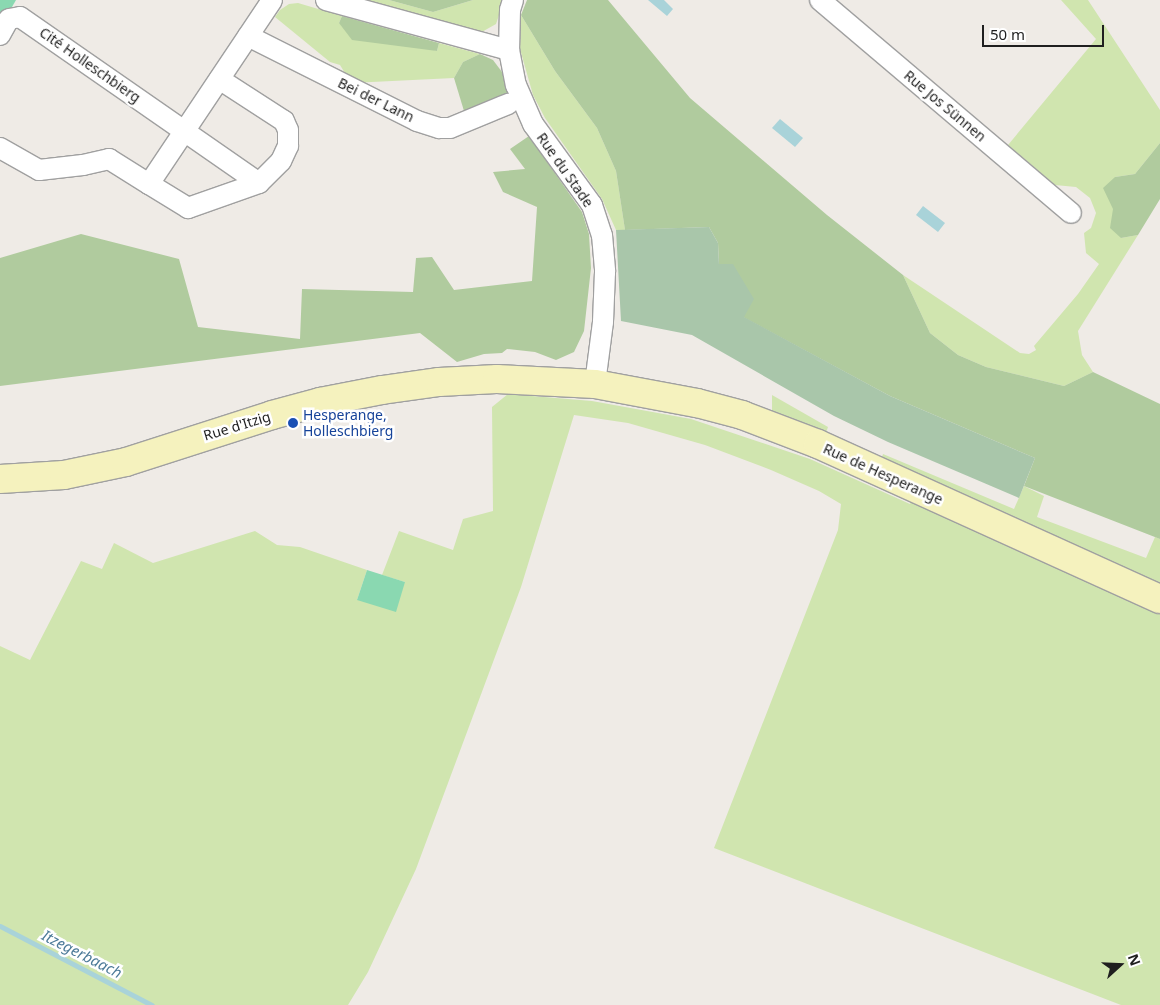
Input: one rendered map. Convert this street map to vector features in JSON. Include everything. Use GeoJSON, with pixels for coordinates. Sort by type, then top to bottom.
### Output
{"type":"FeatureCollection","features":[{"type":"Feature","properties":{"kind":"main road","name":"Rue d'Itzig"},"geometry":{"type":"LineString","coordinates":[[0,479],[64,475],[126,462],[272,415],[320,402],[382,390],[439,382],[496,379],[595,384]]}},
{"type":"Feature","properties":{"kind":"main road","name":"Rue de Hesperange"},"geometry":{"type":"LineString","coordinates":[[595,384],[697,403],[742,415],[818,444],[1160,599]]}},
{"type":"Feature","properties":{"kind":"street"},"geometry":{"type":"LineString","coordinates":[[149,184],[272,0]]}},
{"type":"Feature","properties":{"kind":"street"},"geometry":{"type":"LineString","coordinates":[[326,0],[509,50]]}},
{"type":"Feature","properties":{"kind":"street","name":"Rue du Stade"},"geometry":{"type":"LineString","coordinates":[[513,0],[510,10],[509,50],[516,85],[533,124],[592,205],[602,235],[605,272],[603,322],[595,384]]}},
{"type":"Feature","properties":{"kind":"street","name":"Rue Jos Sünnen"},"geometry":{"type":"LineString","coordinates":[[820,0],[1071,212]]}},
{"type":"Feature","properties":{"kind":"street","name":"Cité Holleschbierg"},"geometry":{"type":"LineString","coordinates":[[0,35],[9,19],[20,16],[259,183]]}},
{"type":"Feature","properties":{"kind":"street","name":"Bei der Lann"},"geometry":{"type":"LineString","coordinates":[[248,36],[418,121],[439,128],[450,128],[508,104]]}},
{"type":"Feature","properties":{"kind":"street"},"geometry":{"type":"LineString","coordinates":[[0,148],[39,170],[83,165],[109,159],[188,208],[259,183],[281,161],[288,146],[288,130],[284,121],[219,79]]}},
{"type":"Feature","properties":{"kind":"green space"},"geometry":{"type":"Polygon","coordinates":[[[0,0],[16,0],[0,28],[0,0]]]}},
{"type":"Feature","properties":{"kind":"green space"},"geometry":{"type":"Polygon","coordinates":[[[362,0],[389,0],[433,12],[473,0],[504,0],[496,24],[480,33],[362,0]]]}},
{"type":"Feature","properties":{"kind":"green space"},"geometry":{"type":"Polygon","coordinates":[[[389,0],[473,0],[433,12],[389,0]]]}},
{"type":"Feature","properties":{"kind":"green space"},"geometry":{"type":"Polygon","coordinates":[[[527,0],[608,0],[690,98],[827,215],[903,275],[930,333],[958,355],[986,367],[1064,386],[1093,372],[1160,404],[1160,539],[1024,486],[1035,458],[890,396],[743,317],[719,264],[718,243],[709,227],[625,230],[616,171],[597,128],[555,71],[521,15],[527,0]]]}},
{"type":"Feature","properties":{"kind":"green space"},"geometry":{"type":"Polygon","coordinates":[[[1061,0],[1088,0],[1160,110],[1160,143],[1135,174],[1115,177],[1113,209],[1121,238],[1138,235],[1078,331],[1082,355],[1093,372],[1064,386],[986,367],[958,355],[930,333],[903,275],[1020,353],[1029,354],[1036,350],[1034,346],[1078,294],[1099,264],[1086,253],[1084,233],[1091,228],[1096,213],[1090,198],[1076,187],[1055,185],[1008,145],[1096,39],[1061,0]]]}},
{"type":"Feature","properties":{"kind":"green space"},"geometry":{"type":"Polygon","coordinates":[[[298,3],[342,16],[339,23],[437,51],[439,43],[480,54],[463,62],[454,78],[351,83],[340,65],[330,62],[275,17],[280,10],[289,4],[298,3]]]}},
{"type":"Feature","properties":{"kind":"green space"},"geometry":{"type":"Polygon","coordinates":[[[521,15],[555,71],[597,128],[616,171],[625,230],[616,230],[602,199],[545,118],[533,95],[520,49],[521,15]]]}},
{"type":"Feature","properties":{"kind":"green space"},"geometry":{"type":"Polygon","coordinates":[[[342,16],[439,43],[437,51],[352,40],[339,23],[342,16]]]}},
{"type":"Feature","properties":{"kind":"green space"},"geometry":{"type":"Polygon","coordinates":[[[480,54],[493,60],[502,72],[509,93],[500,102],[479,110],[464,111],[454,78],[463,62],[480,54]]]}},
{"type":"Feature","properties":{"kind":"green space"},"geometry":{"type":"Polygon","coordinates":[[[529,136],[582,212],[589,234],[591,268],[584,331],[574,352],[556,360],[535,352],[507,349],[502,353],[484,354],[457,362],[420,333],[0,386],[0,258],[81,234],[179,259],[198,327],[300,339],[302,289],[413,292],[416,258],[432,257],[454,290],[532,281],[537,207],[503,192],[493,172],[525,169],[510,149],[529,136]]]}},
{"type":"Feature","properties":{"kind":"green space"},"geometry":{"type":"Polygon","coordinates":[[[1160,143],[1160,199],[1138,235],[1121,238],[1110,228],[1113,209],[1103,188],[1115,177],[1135,174],[1160,143]]]}},
{"type":"Feature","properties":{"kind":"green space"},"geometry":{"type":"Polygon","coordinates":[[[709,227],[718,243],[719,264],[733,264],[754,299],[744,317],[890,396],[1035,458],[1019,498],[888,442],[834,416],[692,335],[621,321],[616,230],[709,227]]]}},
{"type":"Feature","properties":{"kind":"green space"},"geometry":{"type":"Polygon","coordinates":[[[508,394],[592,401],[691,419],[810,459],[910,504],[917,489],[880,463],[883,454],[1014,509],[1024,486],[1044,496],[1037,517],[1146,558],[1155,537],[1160,539],[1160,1005],[1121,1005],[714,848],[838,530],[841,504],[819,491],[771,470],[705,445],[628,423],[574,415],[521,587],[416,869],[368,972],[348,1005],[0,1005],[0,646],[30,660],[81,561],[102,569],[114,543],[153,563],[255,531],[277,545],[300,547],[367,570],[357,600],[405,582],[382,575],[399,531],[453,550],[463,519],[493,511],[492,407],[508,394]]]}},
{"type":"Feature","properties":{"kind":"green space"},"geometry":{"type":"Polygon","coordinates":[[[772,395],[828,427],[826,433],[772,413],[772,395]]]}},
{"type":"Feature","properties":{"kind":"green space"},"geometry":{"type":"Polygon","coordinates":[[[367,570],[405,582],[396,612],[357,600],[367,570]]]}},
{"type":"Feature","properties":{"kind":"water"},"geometry":{"type":"Polygon","coordinates":[[[648,0],[664,0],[673,9],[667,16],[648,0]]]}},
{"type":"Feature","properties":{"kind":"water"},"geometry":{"type":"Polygon","coordinates":[[[780,119],[803,138],[795,147],[772,128],[780,119]]]}},
{"type":"Feature","properties":{"kind":"water"},"geometry":{"type":"Polygon","coordinates":[[[923,206],[945,223],[938,232],[916,215],[923,206]]]}},
{"type":"Feature","properties":{"kind":"waterway","name":"Itzegerbaach"},"geometry":{"type":"LineString","coordinates":[[0,926],[152,1005]]}},
{"type":"Feature","properties":{"kind":"place","name":"Hesperange, Holleschbierg"},"geometry":{"type":"Point","coordinates":[293,423]}}]}
